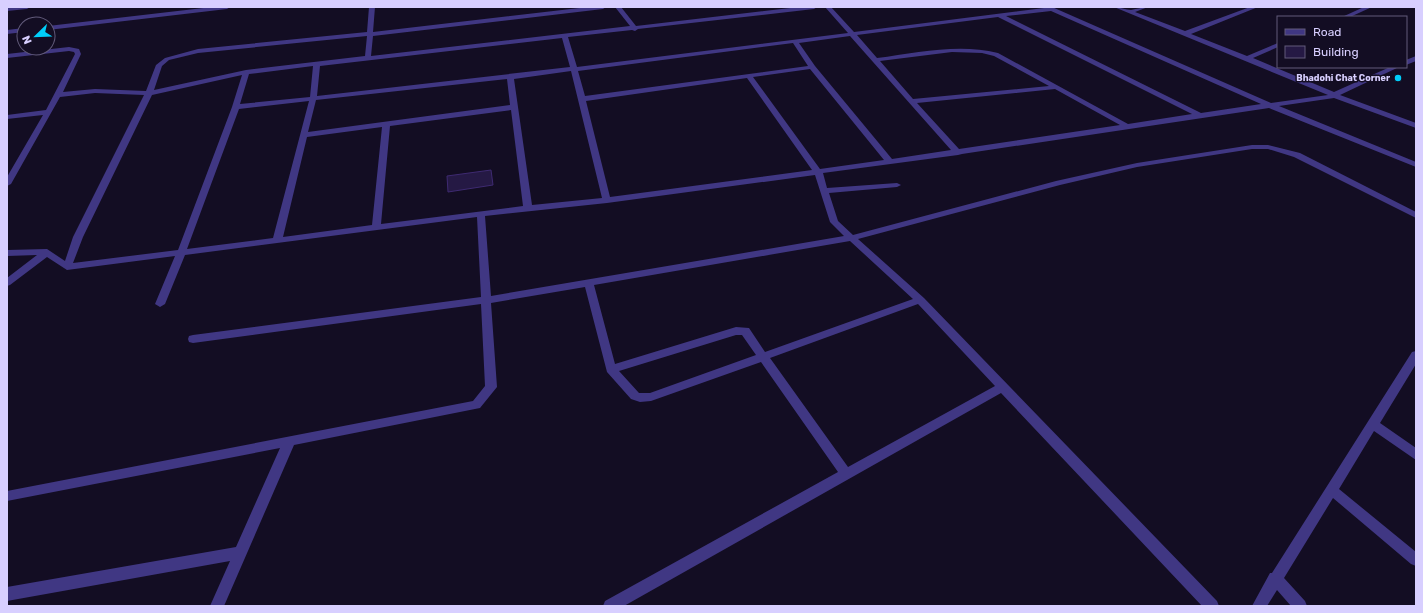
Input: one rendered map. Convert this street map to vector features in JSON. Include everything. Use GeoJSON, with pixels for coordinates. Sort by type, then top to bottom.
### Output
{"type":"FeatureCollection","features":[{"type":"Feature","properties":{"kind":"street"},"geometry":{"type":"LineString","coordinates":[[7,9],[27,7]]}},
{"type":"Feature","properties":{"kind":"street"},"geometry":{"type":"LineString","coordinates":[[56,27],[227,7]]}},
{"type":"Feature","properties":{"kind":"street"},"geometry":{"type":"LineString","coordinates":[[368,58],[372,7]]}},
{"type":"Feature","properties":{"kind":"street"},"geometry":{"type":"LineString","coordinates":[[67,267],[78,237],[149,93],[159,65],[181,54],[604,7]]}},
{"type":"Feature","properties":{"kind":"street"},"geometry":{"type":"LineString","coordinates":[[618,7],[635,29]]}},
{"type":"Feature","properties":{"kind":"street"},"geometry":{"type":"LineString","coordinates":[[58,95],[95,91],[149,93],[246,72],[635,29],[814,7]]}},
{"type":"Feature","properties":{"kind":"street"},"geometry":{"type":"LineString","coordinates":[[828,7],[958,153]]}},
{"type":"Feature","properties":{"kind":"street"},"geometry":{"type":"LineString","coordinates":[[1116,7],[1248,58],[1334,95],[1416,126]]}},
{"type":"Feature","properties":{"kind":"street"},"geometry":{"type":"LineString","coordinates":[[1130,12],[1145,7]]}},
{"type":"Feature","properties":{"kind":"street"},"geometry":{"type":"LineString","coordinates":[[1184,34],[1255,7]]}},
{"type":"Feature","properties":{"kind":"street"},"geometry":{"type":"LineString","coordinates":[[1347,16],[1369,7]]}},
{"type":"Feature","properties":{"kind":"street"},"geometry":{"type":"LineString","coordinates":[[236,107],[510,77],[1049,8],[1269,105],[1416,165]]}},
{"type":"Feature","properties":{"kind":"street"},"geometry":{"type":"LineString","coordinates":[[998,15],[1200,115]]}},
{"type":"Feature","properties":{"kind":"street"},"geometry":{"type":"LineString","coordinates":[[565,36],[607,200]]}},
{"type":"Feature","properties":{"kind":"street"},"geometry":{"type":"LineString","coordinates":[[794,41],[812,67],[890,162]]}},
{"type":"Feature","properties":{"kind":"street"},"geometry":{"type":"LineString","coordinates":[[1248,58],[1277,45]]}},
{"type":"Feature","properties":{"kind":"street"},"geometry":{"type":"LineString","coordinates":[[7,56],[69,49],[77,50],[78,54],[49,112],[8,181]]}},
{"type":"Feature","properties":{"kind":"street"},"geometry":{"type":"LineString","coordinates":[[875,60],[975,50],[996,54],[1127,126]]}},
{"type":"Feature","properties":{"kind":"street"},"geometry":{"type":"LineString","coordinates":[[1407,62],[1416,58]]}},
{"type":"Feature","properties":{"kind":"street"},"geometry":{"type":"LineString","coordinates":[[277,241],[305,135],[313,98],[317,64]]}},
{"type":"Feature","properties":{"kind":"street"},"geometry":{"type":"LineString","coordinates":[[582,99],[812,67]]}},
{"type":"Feature","properties":{"kind":"street"},"geometry":{"type":"LineString","coordinates":[[7,253],[47,252],[67,267],[528,208],[607,200],[818,172],[958,153],[1200,115],[1330,97],[1394,68]]}},
{"type":"Feature","properties":{"kind":"street"},"geometry":{"type":"LineString","coordinates":[[160,304],[181,253],[236,107],[246,72]]}},
{"type":"Feature","properties":{"kind":"street"},"geometry":{"type":"LineString","coordinates":[[749,76],[818,172],[834,222],[920,300],[1002,388],[1212,606]]}},
{"type":"Feature","properties":{"kind":"street"},"geometry":{"type":"LineString","coordinates":[[510,77],[528,208]]}},
{"type":"Feature","properties":{"kind":"street"},"geometry":{"type":"LineString","coordinates":[[911,101],[1057,87]]}},
{"type":"Feature","properties":{"kind":"street"},"geometry":{"type":"LineString","coordinates":[[305,135],[515,107]]}},
{"type":"Feature","properties":{"kind":"street"},"geometry":{"type":"LineString","coordinates":[[7,116],[49,112]]}},
{"type":"Feature","properties":{"kind":"street"},"geometry":{"type":"LineString","coordinates":[[376,228],[386,124]]}},
{"type":"Feature","properties":{"kind":"street"},"geometry":{"type":"LineString","coordinates":[[193,339],[487,300],[851,238],[1059,183],[1138,165],[1252,147],[1268,147],[1297,155],[1416,216]]}},
{"type":"Feature","properties":{"kind":"street"},"geometry":{"type":"LineString","coordinates":[[824,191],[897,185]]}},
{"type":"Feature","properties":{"kind":"street"},"geometry":{"type":"LineString","coordinates":[[7,496],[476,405],[490,387],[487,300],[481,215]]}},
{"type":"Feature","properties":{"kind":"street"},"geometry":{"type":"LineString","coordinates":[[7,283],[47,252]]}},
{"type":"Feature","properties":{"kind":"street"},"geometry":{"type":"LineString","coordinates":[[589,283],[611,369],[629,391],[640,398],[651,397],[920,300]]}},
{"type":"Feature","properties":{"kind":"street"},"geometry":{"type":"LineString","coordinates":[[611,369],[740,330],[748,334],[846,474]]}},
{"type":"Feature","properties":{"kind":"street"},"geometry":{"type":"LineString","coordinates":[[1259,606],[1275,578],[1416,356]]}},
{"type":"Feature","properties":{"kind":"street"},"geometry":{"type":"LineString","coordinates":[[610,606],[1002,388]]}},
{"type":"Feature","properties":{"kind":"street"},"geometry":{"type":"LineString","coordinates":[[1373,424],[1416,455]]}},
{"type":"Feature","properties":{"kind":"street"},"geometry":{"type":"LineString","coordinates":[[217,606],[289,442]]}},
{"type":"Feature","properties":{"kind":"street"},"geometry":{"type":"LineString","coordinates":[[1332,490],[1416,560]]}},
{"type":"Feature","properties":{"kind":"street"},"geometry":{"type":"LineString","coordinates":[[7,594],[240,553]]}},
{"type":"Feature","properties":{"kind":"street"},"geometry":{"type":"LineString","coordinates":[[1275,578],[1300,606]]}},
{"type":"Feature","properties":{"kind":"building"},"geometry":{"type":"Polygon","coordinates":[[[491,170],[493,185],[448,192],[447,176],[491,170]]]}},
{"type":"Feature","properties":{"kind":"place","name":"Bhadohi Chat Corner"},"geometry":{"type":"Point","coordinates":[1398,78]}}]}
